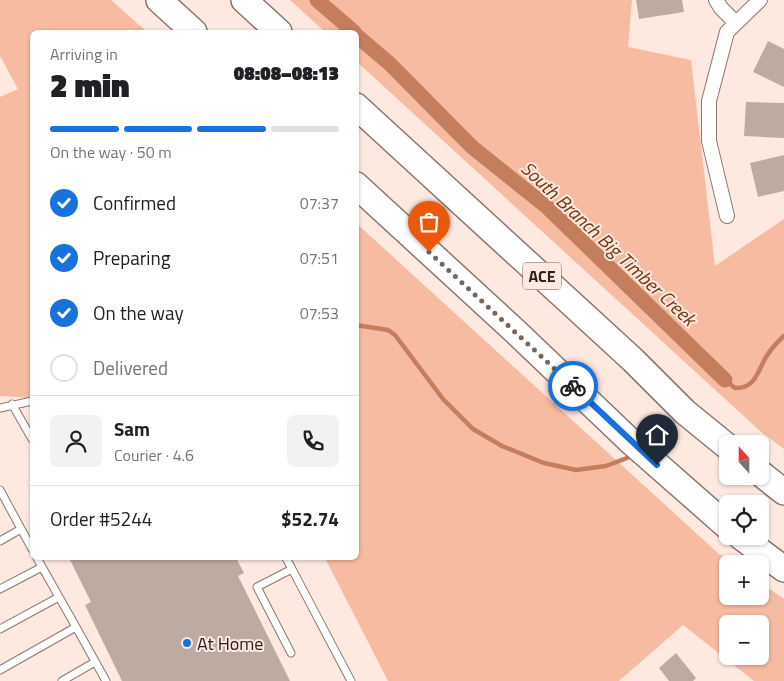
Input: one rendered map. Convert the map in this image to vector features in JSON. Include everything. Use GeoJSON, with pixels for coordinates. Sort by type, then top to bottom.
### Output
{"type":"FeatureCollection","features":[{"type":"Feature","properties":{"kind":"highway"},"geometry":{"type":"LineString","coordinates":[[159,0],[192,30]]}},
{"type":"Feature","properties":{"kind":"highway"},"geometry":{"type":"LineString","coordinates":[[244,0],[277,30]]}},
{"type":"Feature","properties":{"kind":"highway","name":"ACE"},"geometry":{"type":"LineString","coordinates":[[359,109],[633,360],[685,412],[719,439]]}},
{"type":"Feature","properties":{"kind":"highway"},"geometry":{"type":"LineString","coordinates":[[359,188],[516,332],[629,440],[719,519]]}},
{"type":"Feature","properties":{"kind":"highway"},"geometry":{"type":"LineString","coordinates":[[769,480],[784,492]]}},
{"type":"Feature","properties":{"kind":"highway"},"geometry":{"type":"LineString","coordinates":[[752,545],[784,569]]}},
{"type":"Feature","properties":{"kind":"street"},"geometry":{"type":"LineString","coordinates":[[716,0],[721,8],[736,22]]}},
{"type":"Feature","properties":{"kind":"street"},"geometry":{"type":"LineString","coordinates":[[727,216],[709,140],[709,101],[727,32],[760,0]]}},
{"type":"Feature","properties":{"kind":"lane"},"geometry":{"type":"LineString","coordinates":[[0,408],[30,401]]}},
{"type":"Feature","properties":{"kind":"lane"},"geometry":{"type":"LineString","coordinates":[[12,404],[30,436]]}},
{"type":"Feature","properties":{"kind":"lane"},"geometry":{"type":"LineString","coordinates":[[0,492],[30,545]]}},
{"type":"Feature","properties":{"kind":"lane"},"geometry":{"type":"LineString","coordinates":[[0,541],[22,529]]}},
{"type":"Feature","properties":{"kind":"lane"},"geometry":{"type":"LineString","coordinates":[[38,560],[106,681]]}},
{"type":"Feature","properties":{"kind":"lane"},"geometry":{"type":"LineString","coordinates":[[287,560],[351,681]]}},
{"type":"Feature","properties":{"kind":"lane"},"geometry":{"type":"LineString","coordinates":[[0,589],[42,567]]}},
{"type":"Feature","properties":{"kind":"lane"},"geometry":{"type":"LineString","coordinates":[[291,652],[256,587],[292,569]]}},
{"type":"Feature","properties":{"kind":"lane"},"geometry":{"type":"LineString","coordinates":[[0,629],[59,597]]}},
{"type":"Feature","properties":{"kind":"lane"},"geometry":{"type":"LineString","coordinates":[[0,670],[76,627]]}},
{"type":"Feature","properties":{"kind":"lane"},"geometry":{"type":"LineString","coordinates":[[62,681],[95,662]]}},
{"type":"Feature","properties":{"kind":"shaded area"},"geometry":{"type":"Polygon","coordinates":[[[0,0],[111,0],[145,30],[30,30],[30,398],[0,396],[0,97],[18,89],[0,56],[0,0]]]}},
{"type":"Feature","properties":{"kind":"shaded area"},"geometry":{"type":"Polygon","coordinates":[[[290,0],[632,0],[628,47],[691,60],[715,266],[784,219],[784,449],[769,438],[769,435],[760,431],[359,64],[359,30],[323,30],[290,0]]]}},
{"type":"Feature","properties":{"kind":"shaded area"},"geometry":{"type":"Polygon","coordinates":[[[359,226],[720,555],[719,605],[769,605],[769,588],[784,599],[784,681],[754,681],[734,665],[769,665],[769,615],[719,615],[719,653],[683,625],[619,681],[388,681],[326,560],[359,560],[359,226]]]}},
{"type":"Feature","properties":{"kind":"building"},"geometry":{"type":"Polygon","coordinates":[[[636,0],[682,0],[684,12],[639,19],[636,0]]]}},
{"type":"Feature","properties":{"kind":"building"},"geometry":{"type":"Polygon","coordinates":[[[768,41],[784,49],[784,87],[753,72],[768,41]]]}},
{"type":"Feature","properties":{"kind":"building"},"geometry":{"type":"Polygon","coordinates":[[[746,102],[784,103],[784,138],[744,136],[746,102]]]}},
{"type":"Feature","properties":{"kind":"building"},"geometry":{"type":"Polygon","coordinates":[[[784,155],[784,191],[758,197],[750,163],[784,155]]]}},
{"type":"Feature","properties":{"kind":"building","name":"At Home"},"geometry":{"type":"Polygon","coordinates":[[[70,560],[237,560],[244,573],[238,576],[290,681],[122,681],[85,605],[91,602],[70,560]]]}},
{"type":"Feature","properties":{"kind":"building"},"geometry":{"type":"Polygon","coordinates":[[[676,653],[696,678],[693,681],[669,681],[659,668],[676,653]]]}},
{"type":"Feature","properties":{"kind":"waterway","name":"South Branch Big Timber Creek"},"geometry":{"type":"LineString","coordinates":[[317,0],[352,30]]}},
{"type":"Feature","properties":{"kind":"waterway","name":"South Branch Big Timber Creek"},"geometry":{"type":"LineString","coordinates":[[359,38],[390,64],[472,147],[547,207],[725,380]]}},
{"type":"Feature","properties":{"kind":"waterway"},"geometry":{"type":"LineString","coordinates":[[359,325],[388,330],[395,335],[443,399],[473,429],[502,446],[544,463],[576,470],[606,466],[627,458]]}},
{"type":"Feature","properties":{"kind":"waterway","name":"South Branch Big Timber Creek"},"geometry":{"type":"LineString","coordinates":[[725,380],[735,388],[747,386],[755,378],[768,354],[784,336]]}},
{"type":"Feature","properties":{"kind":"way so far"},"geometry":{"type":"LineString","coordinates":[[429,252],[573,386]]}},
{"type":"Feature","properties":{"kind":"place","name":"At Home"},"geometry":{"type":"Point","coordinates":[187,643]}},
{"type":"Feature","properties":{"kind":"route"},"geometry":{"type":"LineString","coordinates":[[573,386],[657,465]]}}]}
